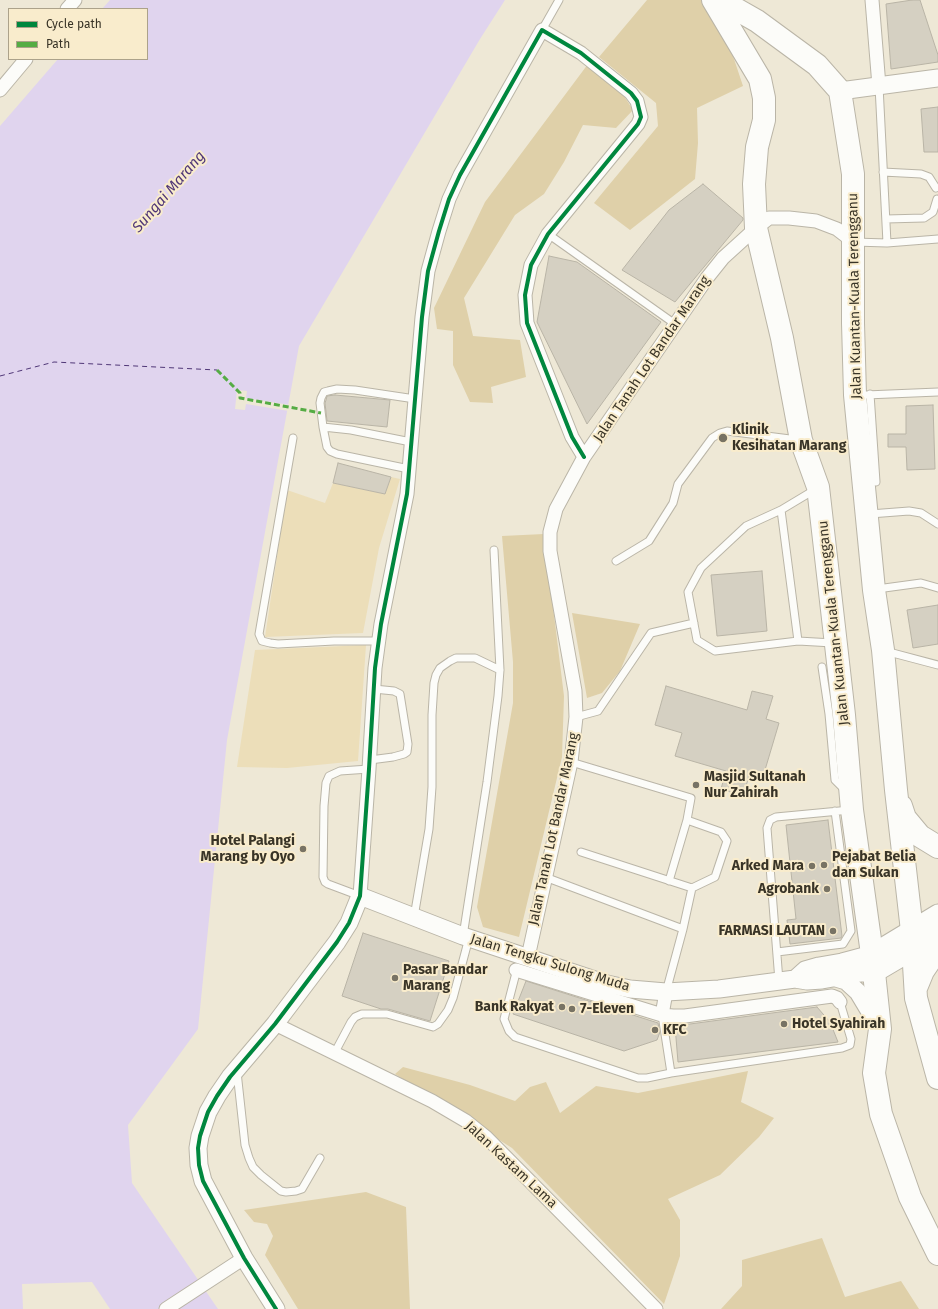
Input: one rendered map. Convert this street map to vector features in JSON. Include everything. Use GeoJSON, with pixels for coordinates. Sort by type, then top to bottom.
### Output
{"type":"FeatureCollection","features":[{"type":"Feature","properties":{"kind":"highway","name":"Jalan Kuantan-Kuala Terengganu"},"geometry":{"type":"LineString","coordinates":[[713,0],[760,79],[764,98],[764,120],[757,147],[754,184],[756,228],[782,338],[801,440],[818,488],[836,643],[837,715],[850,788],[843,811],[873,964],[880,1029],[874,1073],[881,1114],[910,1198],[938,1254]]}},
{"type":"Feature","properties":{"kind":"highway"},"geometry":{"type":"LineString","coordinates":[[720,0],[757,21],[816,65],[840,91]]}},
{"type":"Feature","properties":{"kind":"highway","name":"Jalan Kuantan-Kuala Terengganu"},"geometry":{"type":"LineString","coordinates":[[840,91],[853,174],[853,323],[863,395],[866,515],[874,590],[883,650],[912,940],[916,998],[938,1078]]}},
{"type":"Feature","properties":{"kind":"highway"},"geometry":{"type":"LineString","coordinates":[[896,790],[908,822],[920,836],[938,847]]}},
{"type":"Feature","properties":{"kind":"highway"},"geometry":{"type":"LineString","coordinates":[[916,998],[916,985],[922,971],[938,949]]}},
{"type":"Feature","properties":{"kind":"main road"},"geometry":{"type":"LineString","coordinates":[[873,964],[912,940],[938,914]]}},
{"type":"Feature","properties":{"kind":"main road"},"geometry":{"type":"LineString","coordinates":[[912,940],[938,933]]}},
{"type":"Feature","properties":{"kind":"street"},"geometry":{"type":"LineString","coordinates":[[69,8],[75,0]]}},
{"type":"Feature","properties":{"kind":"street"},"geometry":{"type":"LineString","coordinates":[[872,0],[879,86]]}},
{"type":"Feature","properties":{"kind":"street"},"geometry":{"type":"LineString","coordinates":[[273,1308],[244,1258],[203,1181],[199,1165],[198,1148],[200,1136],[208,1112],[217,1096],[275,1024],[337,942],[349,923],[360,896],[370,765],[375,668],[381,624],[407,494],[425,291],[432,258],[447,205],[460,175],[542,30],[581,54],[631,93],[637,101],[641,117],[638,124],[548,234],[531,265],[525,295],[527,323],[572,437],[584,458]]}},
{"type":"Feature","properties":{"kind":"street"},"geometry":{"type":"LineString","coordinates":[[0,90],[25,60]]}},
{"type":"Feature","properties":{"kind":"street"},"geometry":{"type":"LineString","coordinates":[[840,91],[938,78]]}},
{"type":"Feature","properties":{"kind":"street","name":"Jalan Tanah Lot Bandar Marang"},"geometry":{"type":"LineString","coordinates":[[521,961],[545,877],[571,762],[576,717],[575,692],[550,551],[550,532],[556,509],[584,458],[707,278],[718,263],[756,228],[769,218],[789,218],[816,222],[837,229],[854,242]]}},
{"type":"Feature","properties":{"kind":"street","name":"Jalan Tengku Sulong Muda"},"geometry":{"type":"LineString","coordinates":[[360,896],[466,937],[521,961],[630,989],[666,992],[719,989],[787,980],[807,981],[836,978],[861,973],[873,964]]}},
{"type":"Feature","properties":{"kind":"street"},"geometry":{"type":"LineString","coordinates":[[521,961],[662,1015],[685,1016],[832,996],[837,998],[840,1002]]}},
{"type":"Feature","properties":{"kind":"street","name":"Jalan Tengku Sulong Muda"},"geometry":{"type":"LineString","coordinates":[[787,980],[806,970],[819,966],[842,962],[873,964]]}},
{"type":"Feature","properties":{"kind":"street"},"geometry":{"type":"LineString","coordinates":[[836,978],[846,981],[858,992],[880,1029]]}},
{"type":"Feature","properties":{"kind":"street"},"geometry":{"type":"LineString","coordinates":[[662,1015],[666,992]]}},
{"type":"Feature","properties":{"kind":"street","name":"Jalan Kastam Lama"},"geometry":{"type":"LineString","coordinates":[[275,1024],[432,1101],[466,1121],[486,1137],[656,1309]]}},
{"type":"Feature","properties":{"kind":"street"},"geometry":{"type":"LineString","coordinates":[[166,1309],[244,1258]]}},
{"type":"Feature","properties":{"kind":"lane"},"geometry":{"type":"LineString","coordinates":[[542,30],[559,0]]}},
{"type":"Feature","properties":{"kind":"lane"},"geometry":{"type":"LineString","coordinates":[[879,86],[887,243]]}},
{"type":"Feature","properties":{"kind":"lane"},"geometry":{"type":"LineString","coordinates":[[883,172],[921,174],[929,177],[935,184],[936,188]]}},
{"type":"Feature","properties":{"kind":"lane"},"geometry":{"type":"LineString","coordinates":[[886,219],[924,218],[933,212],[937,199]]}},
{"type":"Feature","properties":{"kind":"lane"},"geometry":{"type":"LineString","coordinates":[[548,234],[675,324]]}},
{"type":"Feature","properties":{"kind":"lane"},"geometry":{"type":"LineString","coordinates":[[854,242],[887,243],[938,239]]}},
{"type":"Feature","properties":{"kind":"lane"},"geometry":{"type":"LineString","coordinates":[[409,469],[337,454],[330,451],[327,447],[322,427],[320,403],[324,392],[337,389],[355,390],[416,399]]}},
{"type":"Feature","properties":{"kind":"lane"},"geometry":{"type":"LineString","coordinates":[[876,482],[863,395],[938,392]]}},
{"type":"Feature","properties":{"kind":"lane"},"geometry":{"type":"LineString","coordinates":[[322,427],[351,430],[411,442]]}},
{"type":"Feature","properties":{"kind":"lane"},"geometry":{"type":"LineString","coordinates":[[616,561],[649,541],[673,502],[678,484],[712,438],[727,431],[801,440]]}},
{"type":"Feature","properties":{"kind":"lane"},"geometry":{"type":"LineString","coordinates":[[293,438],[259,634],[262,640],[278,644],[334,641],[379,641]]}},
{"type":"Feature","properties":{"kind":"lane"},"geometry":{"type":"LineString","coordinates":[[818,488],[781,510],[746,526],[701,568],[688,592],[697,640],[716,651],[798,641],[836,643]]}},
{"type":"Feature","properties":{"kind":"lane"},"geometry":{"type":"LineString","coordinates":[[781,510],[798,641]]}},
{"type":"Feature","properties":{"kind":"lane"},"geometry":{"type":"LineString","coordinates":[[866,515],[909,511],[921,513],[938,524]]}},
{"type":"Feature","properties":{"kind":"lane"},"geometry":{"type":"LineString","coordinates":[[334,1054],[355,1017],[362,1014],[387,1014],[433,1027],[438,1024],[448,1010],[453,998],[466,937],[498,696],[500,670],[494,550]]}},
{"type":"Feature","properties":{"kind":"lane"},"geometry":{"type":"LineString","coordinates":[[874,590],[921,583],[938,588]]}},
{"type":"Feature","properties":{"kind":"lane"},"geometry":{"type":"LineString","coordinates":[[576,717],[598,711],[651,633],[694,623]]}},
{"type":"Feature","properties":{"kind":"lane"},"geometry":{"type":"LineString","coordinates":[[883,650],[938,665]]}},
{"type":"Feature","properties":{"kind":"lane"},"geometry":{"type":"LineString","coordinates":[[414,917],[429,829],[432,787],[432,716],[434,683],[436,675],[440,668],[456,658],[475,658],[500,670]]}},
{"type":"Feature","properties":{"kind":"lane"},"geometry":{"type":"LineString","coordinates":[[822,667],[837,715]]}},
{"type":"Feature","properties":{"kind":"lane"},"geometry":{"type":"LineString","coordinates":[[360,896],[325,882],[323,877],[324,806],[326,783],[329,776],[340,771],[370,765],[407,752],[408,744],[400,694],[394,691],[374,689]]}},
{"type":"Feature","properties":{"kind":"lane"},"geometry":{"type":"LineString","coordinates":[[571,762],[691,798],[687,820],[669,881]]}},
{"type":"Feature","properties":{"kind":"lane"},"geometry":{"type":"LineString","coordinates":[[777,952],[843,944],[851,931],[843,811],[776,817],[770,820],[767,828],[777,952],[787,980]]}},
{"type":"Feature","properties":{"kind":"lane"},"geometry":{"type":"LineString","coordinates":[[581,852],[692,888],[715,877],[728,841],[721,832],[687,820]]}},
{"type":"Feature","properties":{"kind":"lane"},"geometry":{"type":"LineString","coordinates":[[545,877],[683,929]]}},
{"type":"Feature","properties":{"kind":"lane"},"geometry":{"type":"LineString","coordinates":[[666,992],[683,929],[692,888]]}},
{"type":"Feature","properties":{"kind":"lane"},"geometry":{"type":"LineString","coordinates":[[521,961],[504,1019],[509,1031],[515,1037],[638,1078],[647,1078],[671,1073],[842,1048],[850,1045],[851,1039],[840,1002]]}},
{"type":"Feature","properties":{"kind":"lane"},"geometry":{"type":"LineString","coordinates":[[662,1015],[671,1073]]}},
{"type":"Feature","properties":{"kind":"lane"},"geometry":{"type":"LineString","coordinates":[[237,1070],[245,1145],[253,1166],[261,1175],[282,1191],[296,1192],[302,1189],[320,1158]]}},
{"type":"Feature","properties":{"kind":"shaded area"},"geometry":{"type":"Polygon","coordinates":[[[647,0],[701,0],[728,41],[743,86],[697,108],[698,143],[695,179],[630,230],[594,203],[658,126],[656,103],[599,57],[647,0]]]}},
{"type":"Feature","properties":{"kind":"shaded area"},"geometry":{"type":"Polygon","coordinates":[[[588,64],[619,88],[633,110],[616,128],[583,125],[564,162],[544,194],[515,215],[464,298],[473,336],[520,340],[526,377],[491,387],[493,403],[470,402],[453,365],[453,331],[437,329],[434,308],[485,202],[588,64]]]}},
{"type":"Feature","properties":{"kind":"shaded area"},"geometry":{"type":"Polygon","coordinates":[[[391,477],[400,479],[379,548],[363,633],[265,637],[287,490],[325,503],[333,483],[385,494],[391,477]]]}},
{"type":"Feature","properties":{"kind":"shaded area"},"geometry":{"type":"Polygon","coordinates":[[[544,534],[564,696],[562,757],[519,937],[483,927],[477,907],[513,703],[513,662],[502,536],[544,534]]]}},
{"type":"Feature","properties":{"kind":"shaded area"},"geometry":{"type":"Polygon","coordinates":[[[572,613],[640,624],[620,671],[602,693],[587,698],[572,613]]]}},
{"type":"Feature","properties":{"kind":"shaded area"},"geometry":{"type":"Polygon","coordinates":[[[366,645],[358,761],[287,768],[237,767],[255,650],[366,645]]]}},
{"type":"Feature","properties":{"kind":"shaded area"},"geometry":{"type":"Polygon","coordinates":[[[403,1067],[470,1085],[515,1101],[530,1087],[546,1082],[560,1113],[596,1086],[638,1093],[748,1071],[741,1102],[774,1118],[759,1137],[720,1175],[668,1199],[680,1220],[680,1256],[664,1304],[512,1148],[395,1074],[403,1067]]]}},
{"type":"Feature","properties":{"kind":"shaded area"},"geometry":{"type":"Polygon","coordinates":[[[366,1192],[406,1207],[410,1309],[298,1309],[265,1255],[273,1236],[267,1224],[254,1222],[244,1210],[366,1192]]]}},
{"type":"Feature","properties":{"kind":"shaded area"},"geometry":{"type":"Polygon","coordinates":[[[822,1238],[845,1297],[901,1281],[919,1309],[721,1309],[742,1286],[742,1260],[822,1238]]]}},
{"type":"Feature","properties":{"kind":"water","name":"Sungai Marang"},"geometry":{"type":"Polygon","coordinates":[[[110,0],[505,0],[480,39],[299,346],[227,740],[198,1029],[128,1125],[132,1183],[218,1309],[110,1309],[92,1282],[22,1284],[23,1309],[0,1309],[0,126],[57,60],[148,60],[148,8],[103,8],[110,0]]]}},
{"type":"Feature","properties":{"kind":"pier"},"geometry":{"type":"Polygon","coordinates":[[[237,390],[247,391],[246,398],[290,405],[289,411],[246,404],[245,410],[235,409],[237,390]]]}},
{"type":"Feature","properties":{"kind":"building"},"geometry":{"type":"Polygon","coordinates":[[[920,0],[938,55],[938,62],[891,69],[886,4],[920,0]]]}},
{"type":"Feature","properties":{"kind":"building"},"geometry":{"type":"Polygon","coordinates":[[[938,107],[938,152],[924,152],[921,109],[938,107]]]}},
{"type":"Feature","properties":{"kind":"building"},"geometry":{"type":"Polygon","coordinates":[[[703,184],[743,218],[743,220],[675,302],[622,270],[669,210],[703,184]]]}},
{"type":"Feature","properties":{"kind":"building"},"geometry":{"type":"Polygon","coordinates":[[[549,256],[577,262],[661,322],[587,424],[537,322],[549,256]]]}},
{"type":"Feature","properties":{"kind":"building"},"geometry":{"type":"Polygon","coordinates":[[[335,395],[390,400],[387,427],[327,421],[325,403],[327,396],[335,395]]]}},
{"type":"Feature","properties":{"kind":"building"},"geometry":{"type":"Polygon","coordinates":[[[933,405],[935,469],[907,470],[906,447],[888,447],[888,434],[906,434],[906,406],[933,405]]]}},
{"type":"Feature","properties":{"kind":"building"},"geometry":{"type":"Polygon","coordinates":[[[338,463],[391,477],[385,494],[333,483],[338,463]]]}},
{"type":"Feature","properties":{"kind":"building"},"geometry":{"type":"Polygon","coordinates":[[[762,571],[767,631],[717,636],[711,575],[762,571]]]}},
{"type":"Feature","properties":{"kind":"building"},"geometry":{"type":"Polygon","coordinates":[[[938,605],[938,644],[913,648],[907,610],[938,605]]]}},
{"type":"Feature","properties":{"kind":"building"},"geometry":{"type":"Polygon","coordinates":[[[666,686],[747,710],[752,691],[773,696],[766,719],[779,723],[762,780],[749,776],[743,796],[721,789],[726,771],[675,756],[682,733],[655,725],[666,686]]]}},
{"type":"Feature","properties":{"kind":"building","name":"Arked Mara"},"geometry":{"type":"Polygon","coordinates":[[[828,820],[842,936],[841,938],[790,944],[787,920],[796,919],[786,825],[828,820]]]}},
{"type":"Feature","properties":{"kind":"building","name":"Pasar Bandar Marang"},"geometry":{"type":"Polygon","coordinates":[[[363,933],[449,961],[430,1021],[388,1009],[381,1009],[342,996],[363,933]]]}},
{"type":"Feature","properties":{"kind":"building"},"geometry":{"type":"Polygon","coordinates":[[[526,981],[658,1023],[660,1032],[657,1040],[624,1051],[513,1014],[526,981]]]}},
{"type":"Feature","properties":{"kind":"building"},"geometry":{"type":"Polygon","coordinates":[[[817,1007],[830,1022],[838,1042],[678,1062],[675,1026],[817,1007]]]}},
{"type":"Feature","properties":{"kind":"ferry route"},"geometry":{"type":"LineString","coordinates":[[0,376],[54,362],[217,370]]}},
{"type":"Feature","properties":{"kind":"marked path"},"geometry":{"type":"LineString","coordinates":[[217,370],[240,393],[240,398],[321,413]]}},
{"type":"Feature","properties":{"kind":"cycle path"},"geometry":{"type":"LineString","coordinates":[[276,1309],[244,1258],[203,1181],[199,1165],[198,1148],[200,1136],[208,1112],[217,1096],[230,1077],[275,1024],[337,942],[349,923],[360,896],[375,668],[381,624],[407,494],[422,317],[428,271],[449,199],[460,175],[542,30],[581,53],[631,93],[637,101],[641,117],[638,124],[548,234],[531,265],[525,295],[527,323],[572,437],[584,457]]}},
{"type":"Feature","properties":{"kind":"place","name":"Klinik Kesihatan Marang"},"geometry":{"type":"Point","coordinates":[723,438]}},
{"type":"Feature","properties":{"kind":"place","name":"Masjid Sultanah Nur Zahirah"},"geometry":{"type":"Point","coordinates":[696,785]}},
{"type":"Feature","properties":{"kind":"place","name":"Hotel Palangi Marang by Oyo"},"geometry":{"type":"Point","coordinates":[303,849]}},
{"type":"Feature","properties":{"kind":"place","name":"Pejabat Belia dan Sukan"},"geometry":{"type":"Point","coordinates":[824,865]}},
{"type":"Feature","properties":{"kind":"place","name":"Arked Mara"},"geometry":{"type":"Point","coordinates":[812,866]}},
{"type":"Feature","properties":{"kind":"place","name":"Agrobank"},"geometry":{"type":"Point","coordinates":[827,889]}},
{"type":"Feature","properties":{"kind":"place","name":"FARMASI LAUTAN"},"geometry":{"type":"Point","coordinates":[833,931]}},
{"type":"Feature","properties":{"kind":"place","name":"Pasar Bandar Marang"},"geometry":{"type":"Point","coordinates":[395,978]}},
{"type":"Feature","properties":{"kind":"place","name":"Bank Rakyat"},"geometry":{"type":"Point","coordinates":[562,1007]}},
{"type":"Feature","properties":{"kind":"place","name":"7-Eleven"},"geometry":{"type":"Point","coordinates":[572,1009]}},
{"type":"Feature","properties":{"kind":"place","name":"Hotel Syahirah"},"geometry":{"type":"Point","coordinates":[784,1024]}},
{"type":"Feature","properties":{"kind":"place","name":"KFC"},"geometry":{"type":"Point","coordinates":[655,1030]}}]}
